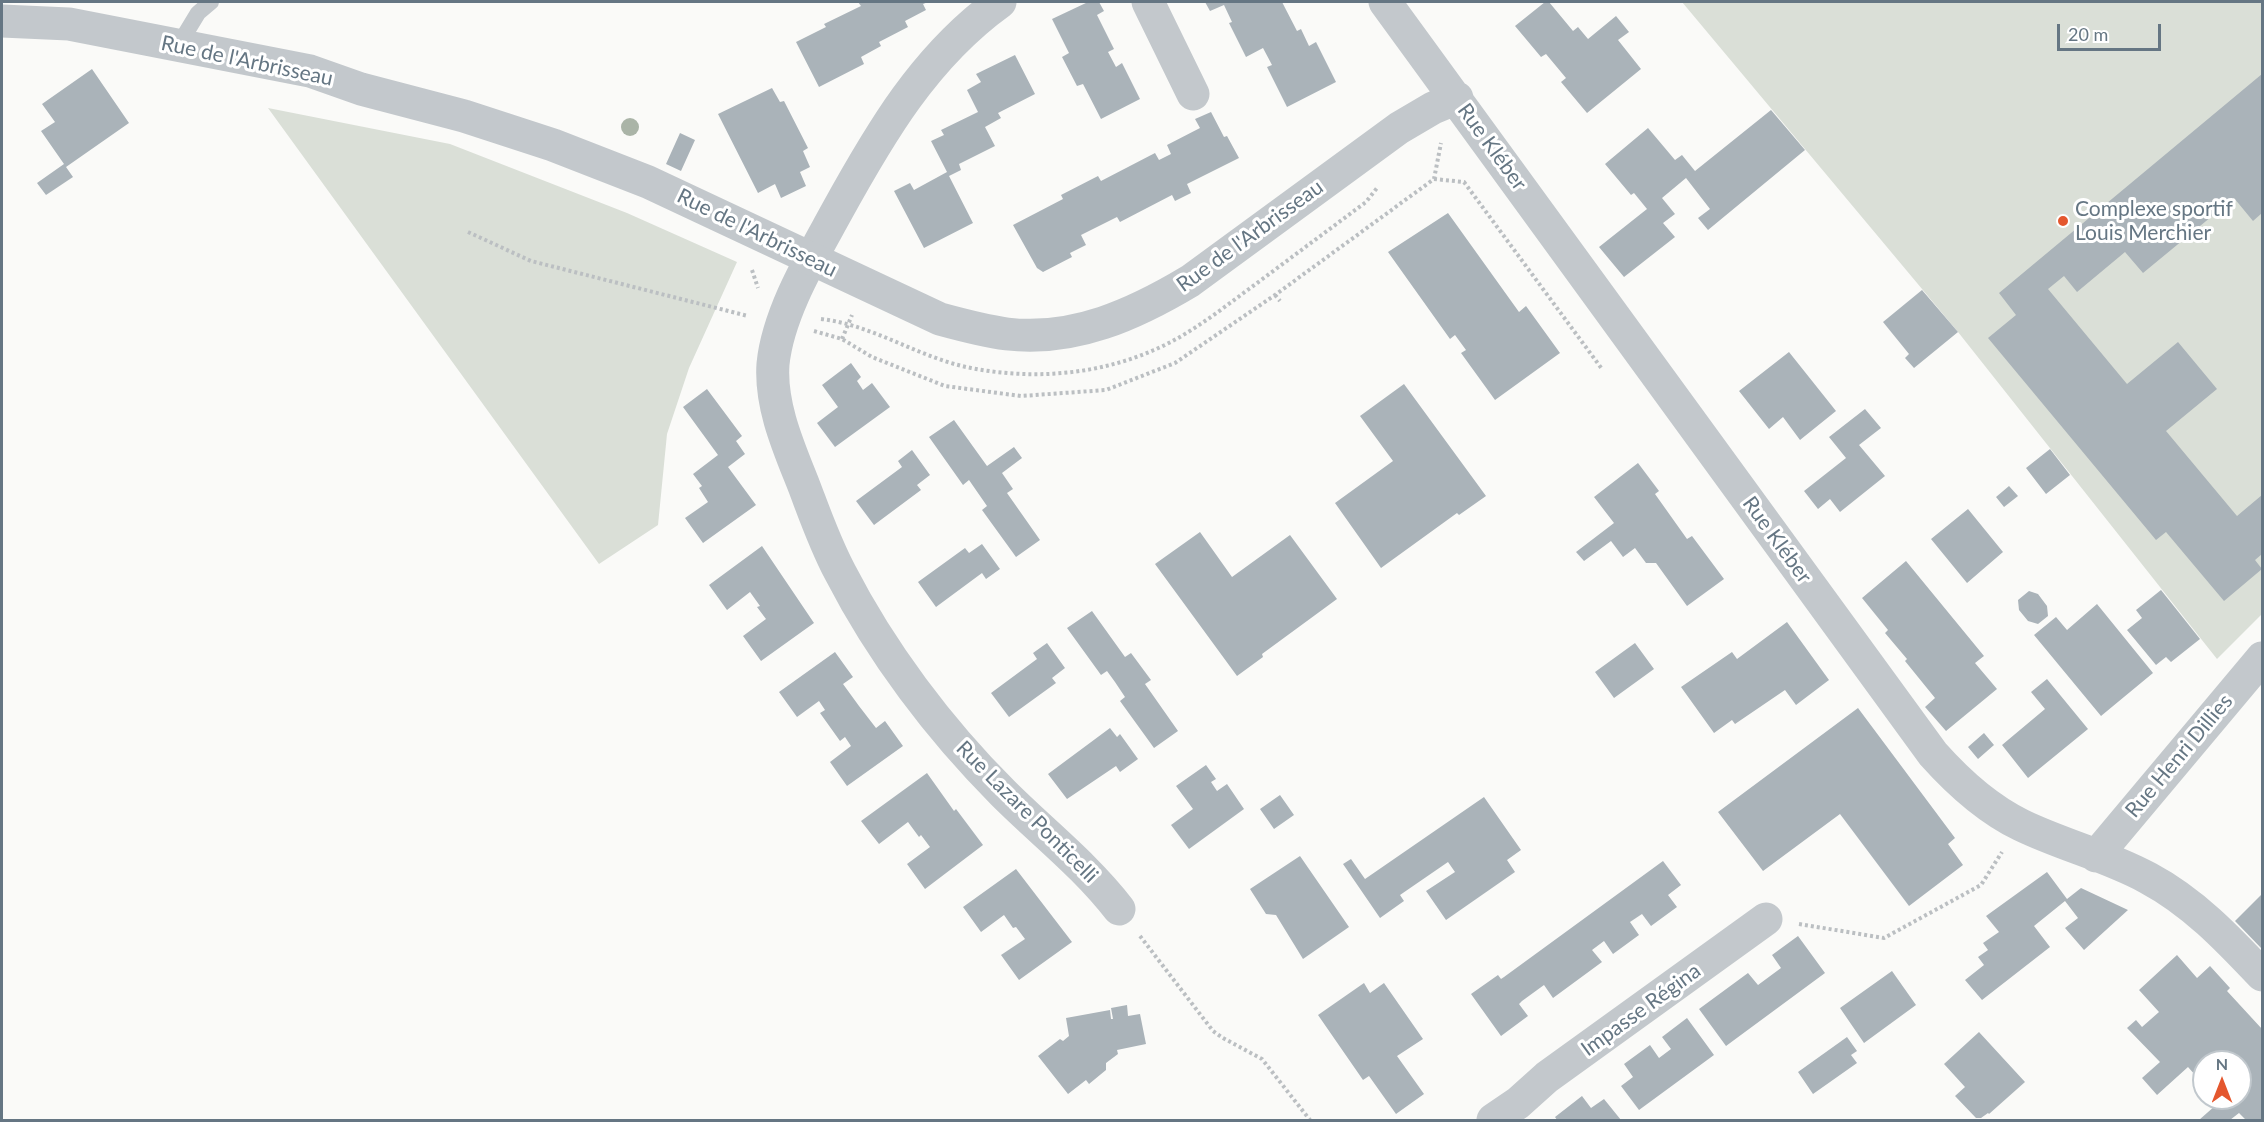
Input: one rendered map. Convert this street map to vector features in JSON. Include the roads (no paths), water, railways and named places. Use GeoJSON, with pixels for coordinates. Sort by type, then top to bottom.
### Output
{"type":"FeatureCollection","features":[{"type":"Feature","properties":{"kind":"street","name":"Rue Lazare Ponticelli"},"geometry":{"type":"LineString","coordinates":[[1000,2],[976,19],[956,38],[908,93],[875,143],[811,259],[786,315],[777,342],[773,382],[776,404],[789,448],[823,536],[859,608],[905,676],[962,749],[1004,794],[1104,888],[1119,909]]}},
{"type":"Feature","properties":{"kind":"street"},"geometry":{"type":"LineString","coordinates":[[1148,2],[1193,94]]}},
{"type":"Feature","properties":{"kind":"street","name":"Rue Kléber"},"geometry":{"type":"LineString","coordinates":[[1385,2],[1933,753],[1958,782],[1985,803],[2020,825],[2146,876],[2174,892],[2199,912],[2262,975]]}},
{"type":"Feature","properties":{"kind":"street","name":"Rue de l'Arbrisseau"},"geometry":{"type":"LineString","coordinates":[[2,21],[69,24],[310,71],[361,89],[506,129],[648,182],[940,319],[1009,334],[1046,334],[1086,329],[1124,316],[1158,300],[1182,286],[1399,128],[1433,108],[1457,98]]}},
{"type":"Feature","properties":{"kind":"street","name":"Rue Henri Dillies"},"geometry":{"type":"LineString","coordinates":[[2096,856],[2262,658]]}},
{"type":"Feature","properties":{"kind":"street","name":"Impasse Régina"},"geometry":{"type":"LineString","coordinates":[[1506,1112],[1547,1077],[1766,919]]}},
{"type":"Feature","properties":{"kind":"lane"},"geometry":{"type":"LineString","coordinates":[[178,46],[198,13],[211,2]]}},
{"type":"Feature","properties":{"kind":"place","name":"Complexe sportif Louis Merchier"},"geometry":{"type":"Point","coordinates":[2063,221]}}]}
